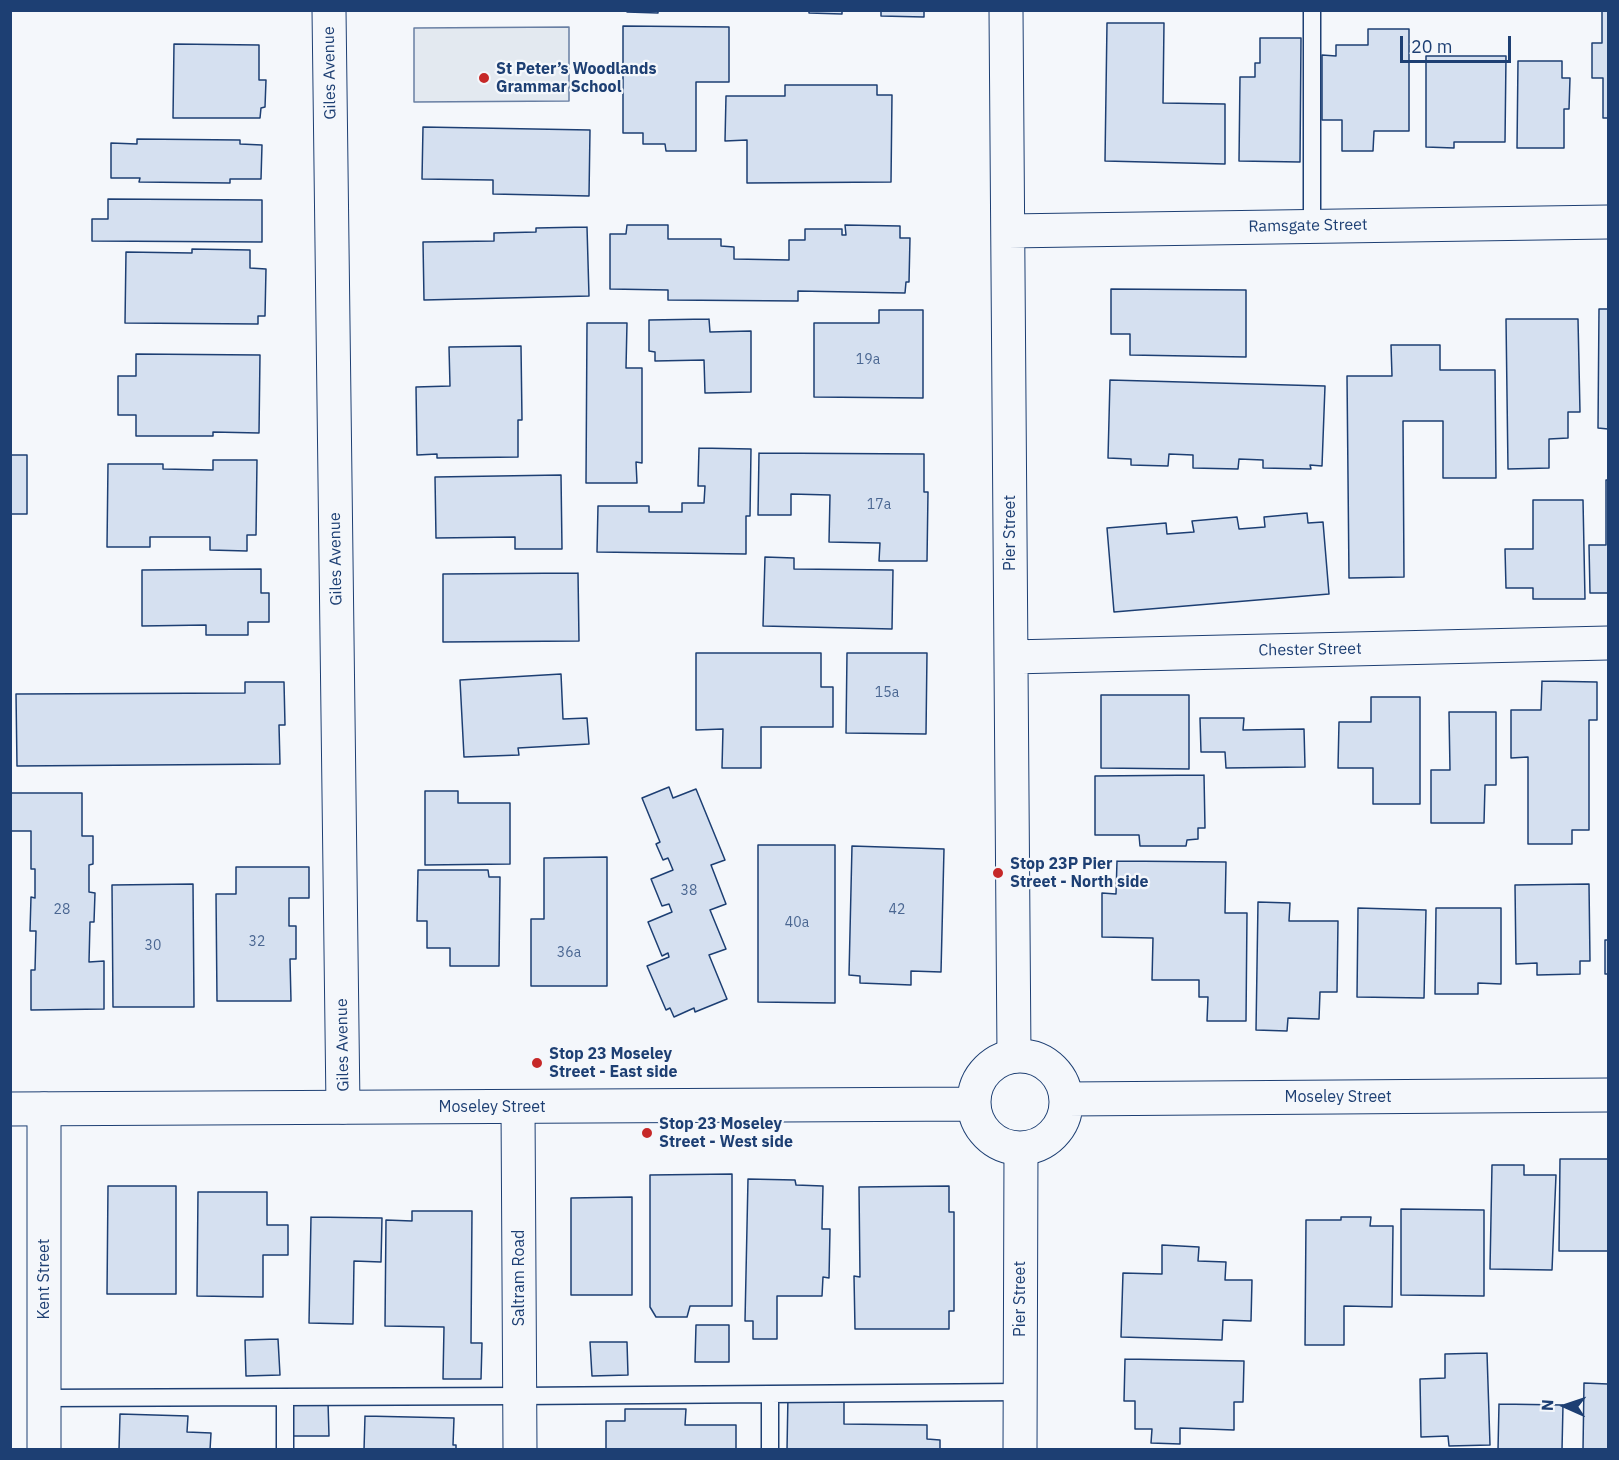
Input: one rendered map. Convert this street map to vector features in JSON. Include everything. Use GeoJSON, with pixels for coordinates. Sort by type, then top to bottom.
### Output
{"type":"FeatureCollection","features":[{"type":"Feature","properties":{"kind":"street","name":"Giles Avenue"},"geometry":{"type":"LineString","coordinates":[[329,10],[343,1107]]}},
{"type":"Feature","properties":{"kind":"street","name":"Pier Street"},"geometry":{"type":"LineString","coordinates":[[1006,10],[1014,1056]]}},
{"type":"Feature","properties":{"kind":"street","name":"Ramsgate Street"},"geometry":{"type":"LineString","coordinates":[[1008,231],[1608,222]]}},
{"type":"Feature","properties":{"kind":"street","name":"Chester Street"},"geometry":{"type":"LineString","coordinates":[[1011,657],[1608,643]]}},
{"type":"Feature","properties":{"kind":"street"},"geometry":{"type":"LineString","coordinates":[[1014,1056],[1029,1056],[1044,1062],[1055,1071],[1063,1084],[1067,1099],[1065,1114],[1059,1128],[1048,1139],[1035,1146],[1021,1149],[1006,1147],[993,1140],[980,1124],[974,1104],[975,1090],[990,1067],[1001,1059],[1014,1056]]}},
{"type":"Feature","properties":{"kind":"street","name":"Moseley Street"},"geometry":{"type":"LineString","coordinates":[[1067,1099],[1608,1095]]}},
{"type":"Feature","properties":{"kind":"street","name":"Moseley Street"},"geometry":{"type":"LineString","coordinates":[[10,1109],[974,1104]]}},
{"type":"Feature","properties":{"kind":"street","name":"Saltram Road"},"geometry":{"type":"LineString","coordinates":[[518,1107],[520,1449]]}},
{"type":"Feature","properties":{"kind":"street","name":"Kent Street"},"geometry":{"type":"LineString","coordinates":[[44,1110],[44,1449]]}},
{"type":"Feature","properties":{"kind":"street","name":"Pier Street"},"geometry":{"type":"LineString","coordinates":[[1020,1449],[1021,1149]]}},
{"type":"Feature","properties":{"kind":"lane"},"geometry":{"type":"LineString","coordinates":[[1312,10],[1312,226]]}},
{"type":"Feature","properties":{"kind":"lane"},"geometry":{"type":"LineString","coordinates":[[44,1398],[1020,1392]]}},
{"type":"Feature","properties":{"kind":"lane"},"geometry":{"type":"LineString","coordinates":[[770,1394],[770,1449]]}},
{"type":"Feature","properties":{"kind":"lane"},"geometry":{"type":"LineString","coordinates":[[285,1397],[285,1449]]}},
{"type":"Feature","properties":{"kind":"shaded area"},"geometry":{"type":"Polygon","coordinates":[[[569,27],[569,101],[414,102],[414,28],[569,27]]]}},
{"type":"Feature","properties":{"kind":"building"},"geometry":{"type":"Polygon","coordinates":[[[627,10],[658,10],[658,13],[627,12],[627,10]]]}},
{"type":"Feature","properties":{"kind":"building"},"geometry":{"type":"Polygon","coordinates":[[[809,10],[842,10],[842,14],[809,13],[809,10]]]}},
{"type":"Feature","properties":{"kind":"building"},"geometry":{"type":"Polygon","coordinates":[[[881,10],[924,10],[924,17],[881,16],[881,10]]]}},
{"type":"Feature","properties":{"kind":"building"},"geometry":{"type":"Polygon","coordinates":[[[1602,10],[1608,10],[1608,118],[1603,118],[1603,78],[1592,78],[1592,43],[1602,43],[1602,10]]]}},
{"type":"Feature","properties":{"kind":"building"},"geometry":{"type":"Polygon","coordinates":[[[1107,23],[1164,23],[1163,103],[1225,104],[1225,164],[1105,161],[1107,23]]]}},
{"type":"Feature","properties":{"kind":"building"},"geometry":{"type":"Polygon","coordinates":[[[623,26],[729,27],[729,82],[696,82],[696,151],[666,151],[665,144],[643,144],[643,133],[623,133],[623,26]]]}},
{"type":"Feature","properties":{"kind":"building"},"geometry":{"type":"Polygon","coordinates":[[[1368,29],[1409,29],[1409,131],[1374,131],[1373,151],[1342,151],[1342,120],[1322,120],[1322,55],[1336,56],[1336,45],[1368,45],[1368,29]]]}},
{"type":"Feature","properties":{"kind":"building"},"geometry":{"type":"Polygon","coordinates":[[[1260,38],[1301,38],[1300,162],[1239,161],[1240,77],[1255,77],[1255,63],[1260,63],[1260,38]]]}},
{"type":"Feature","properties":{"kind":"building"},"geometry":{"type":"Polygon","coordinates":[[[174,44],[259,45],[259,80],[266,80],[265,107],[261,108],[260,118],[173,118],[174,44]]]}},
{"type":"Feature","properties":{"kind":"building"},"geometry":{"type":"Polygon","coordinates":[[[1426,56],[1506,56],[1505,142],[1454,142],[1454,148],[1426,147],[1426,56]]]}},
{"type":"Feature","properties":{"kind":"building"},"geometry":{"type":"Polygon","coordinates":[[[1518,61],[1562,61],[1562,78],[1570,78],[1569,109],[1564,109],[1564,148],[1517,148],[1518,61]]]}},
{"type":"Feature","properties":{"kind":"building"},"geometry":{"type":"Polygon","coordinates":[[[785,85],[877,85],[877,95],[892,95],[891,182],[747,183],[747,140],[725,141],[726,96],[785,96],[785,85]]]}},
{"type":"Feature","properties":{"kind":"building"},"geometry":{"type":"Polygon","coordinates":[[[423,127],[590,130],[589,196],[493,194],[493,180],[422,179],[423,127]]]}},
{"type":"Feature","properties":{"kind":"building"},"geometry":{"type":"Polygon","coordinates":[[[137,139],[240,140],[240,144],[262,145],[261,179],[230,179],[230,183],[139,182],[140,178],[111,178],[111,143],[137,144],[137,139]]]}},
{"type":"Feature","properties":{"kind":"building"},"geometry":{"type":"Polygon","coordinates":[[[108,199],[262,200],[262,242],[92,241],[92,219],[108,219],[108,199]]]}},
{"type":"Feature","properties":{"kind":"building"},"geometry":{"type":"Polygon","coordinates":[[[627,225],[668,225],[668,239],[721,239],[721,246],[734,247],[734,259],[789,260],[789,240],[805,240],[805,229],[842,229],[842,235],[846,235],[845,225],[900,226],[900,238],[910,238],[909,282],[906,282],[905,293],[798,291],[798,301],[668,300],[668,290],[610,289],[610,234],[626,234],[627,225]]]}},
{"type":"Feature","properties":{"kind":"building"},"geometry":{"type":"Polygon","coordinates":[[[587,227],[589,296],[424,300],[423,242],[494,241],[494,233],[536,232],[536,228],[587,227]]]}},
{"type":"Feature","properties":{"kind":"building"},"geometry":{"type":"Polygon","coordinates":[[[192,249],[250,250],[250,268],[266,269],[265,316],[258,316],[258,324],[125,323],[126,252],[192,253],[192,249]]]}},
{"type":"Feature","properties":{"kind":"building"},"geometry":{"type":"Polygon","coordinates":[[[1111,289],[1246,290],[1246,357],[1130,355],[1130,334],[1111,334],[1111,289]]]}},
{"type":"Feature","properties":{"kind":"building"},"geometry":{"type":"Polygon","coordinates":[[[1599,309],[1608,309],[1608,429],[1598,428],[1599,309]]]}},
{"type":"Feature","properties":{"kind":"building"},"geometry":{"type":"Polygon","coordinates":[[[879,310],[923,310],[923,398],[814,397],[814,323],[879,323],[879,310]]]}},
{"type":"Feature","properties":{"kind":"building"},"geometry":{"type":"Polygon","coordinates":[[[709,319],[710,332],[751,331],[751,392],[705,393],[704,360],[655,361],[655,352],[649,351],[649,320],[709,319]]]}},
{"type":"Feature","properties":{"kind":"building"},"geometry":{"type":"Polygon","coordinates":[[[1506,319],[1578,319],[1580,412],[1568,412],[1568,438],[1549,439],[1549,468],[1508,469],[1506,319]]]}},
{"type":"Feature","properties":{"kind":"building"},"geometry":{"type":"Polygon","coordinates":[[[587,323],[627,323],[626,368],[642,368],[642,463],[636,462],[637,483],[586,483],[587,323]]]}},
{"type":"Feature","properties":{"kind":"building"},"geometry":{"type":"Polygon","coordinates":[[[1391,345],[1440,345],[1440,370],[1495,370],[1496,478],[1443,478],[1443,421],[1403,421],[1404,577],[1349,578],[1347,376],[1392,376],[1391,345]]]}},
{"type":"Feature","properties":{"kind":"building"},"geometry":{"type":"Polygon","coordinates":[[[521,346],[522,420],[518,420],[518,457],[437,458],[437,454],[417,455],[416,387],[450,386],[449,347],[521,346]]]}},
{"type":"Feature","properties":{"kind":"building"},"geometry":{"type":"Polygon","coordinates":[[[136,354],[260,355],[259,433],[213,432],[213,436],[136,436],[136,415],[118,415],[118,376],[136,376],[136,354]]]}},
{"type":"Feature","properties":{"kind":"building"},"geometry":{"type":"Polygon","coordinates":[[[1110,380],[1325,386],[1322,466],[1310,465],[1311,469],[1263,468],[1263,460],[1239,459],[1238,469],[1193,468],[1193,455],[1169,454],[1168,466],[1131,465],[1131,459],[1108,458],[1110,380]]]}},
{"type":"Feature","properties":{"kind":"building"},"geometry":{"type":"Polygon","coordinates":[[[699,448],[751,449],[750,516],[746,516],[746,554],[597,552],[598,506],[649,506],[649,512],[682,512],[682,503],[704,503],[705,486],[698,486],[699,448]]]}},
{"type":"Feature","properties":{"kind":"building"},"geometry":{"type":"Polygon","coordinates":[[[759,453],[924,454],[924,492],[928,492],[927,561],[879,561],[880,543],[829,542],[830,495],[791,494],[791,515],[758,515],[759,453]]]}},
{"type":"Feature","properties":{"kind":"building"},"geometry":{"type":"Polygon","coordinates":[[[10,455],[27,455],[27,514],[10,514],[10,455]]]}},
{"type":"Feature","properties":{"kind":"building"},"geometry":{"type":"Polygon","coordinates":[[[213,460],[257,460],[256,535],[247,535],[247,551],[210,550],[210,537],[150,537],[150,547],[107,547],[108,464],[163,464],[163,469],[213,470],[213,460]]]}},
{"type":"Feature","properties":{"kind":"building"},"geometry":{"type":"Polygon","coordinates":[[[561,475],[562,549],[515,549],[515,537],[436,538],[435,477],[561,475]]]}},
{"type":"Feature","properties":{"kind":"building"},"geometry":{"type":"Polygon","coordinates":[[[1606,480],[1608,480],[1608,593],[1590,593],[1589,545],[1606,545],[1606,480]]]}},
{"type":"Feature","properties":{"kind":"building"},"geometry":{"type":"Polygon","coordinates":[[[1533,500],[1583,500],[1585,599],[1533,599],[1533,588],[1506,588],[1505,549],[1533,549],[1533,500]]]}},
{"type":"Feature","properties":{"kind":"building"},"geometry":{"type":"Polygon","coordinates":[[[1307,513],[1308,523],[1323,522],[1329,594],[1114,612],[1107,528],[1166,523],[1167,534],[1194,532],[1192,521],[1237,517],[1239,529],[1265,527],[1264,517],[1307,513]]]}},
{"type":"Feature","properties":{"kind":"building"},"geometry":{"type":"Polygon","coordinates":[[[765,557],[794,558],[794,569],[893,570],[892,629],[763,626],[765,557]]]}},
{"type":"Feature","properties":{"kind":"building"},"geometry":{"type":"Polygon","coordinates":[[[261,569],[261,593],[269,593],[269,622],[248,622],[248,635],[206,635],[206,625],[142,626],[142,570],[261,569]]]}},
{"type":"Feature","properties":{"kind":"building"},"geometry":{"type":"Polygon","coordinates":[[[578,573],[579,641],[443,642],[443,574],[578,573]]]}},
{"type":"Feature","properties":{"kind":"building"},"geometry":{"type":"Polygon","coordinates":[[[696,653],[821,653],[821,687],[833,687],[833,727],[761,727],[761,768],[722,768],[723,729],[696,730],[696,653]]]}},
{"type":"Feature","properties":{"kind":"building"},"geometry":{"type":"Polygon","coordinates":[[[847,653],[927,653],[926,734],[846,733],[847,653]]]}},
{"type":"Feature","properties":{"kind":"building"},"geometry":{"type":"Polygon","coordinates":[[[561,674],[563,719],[587,718],[589,744],[518,748],[519,755],[464,757],[460,680],[561,674]]]}},
{"type":"Feature","properties":{"kind":"building"},"geometry":{"type":"Polygon","coordinates":[[[1542,681],[1597,682],[1597,720],[1589,720],[1589,830],[1572,830],[1572,844],[1528,844],[1528,757],[1511,758],[1511,710],[1541,710],[1542,681]]]}},
{"type":"Feature","properties":{"kind":"building"},"geometry":{"type":"Polygon","coordinates":[[[245,682],[284,682],[285,725],[279,725],[280,764],[17,766],[16,694],[245,693],[245,682]]]}},
{"type":"Feature","properties":{"kind":"building"},"geometry":{"type":"Polygon","coordinates":[[[1101,695],[1189,695],[1189,769],[1101,768],[1101,695]]]}},
{"type":"Feature","properties":{"kind":"building"},"geometry":{"type":"Polygon","coordinates":[[[1371,697],[1420,697],[1420,804],[1373,804],[1373,768],[1338,768],[1339,722],[1371,722],[1371,697]]]}},
{"type":"Feature","properties":{"kind":"building"},"geometry":{"type":"Polygon","coordinates":[[[1449,712],[1496,712],[1496,785],[1485,785],[1484,823],[1431,823],[1431,770],[1450,770],[1449,712]]]}},
{"type":"Feature","properties":{"kind":"building"},"geometry":{"type":"Polygon","coordinates":[[[1200,718],[1244,718],[1243,730],[1304,729],[1305,767],[1226,768],[1225,752],[1201,752],[1200,718]]]}},
{"type":"Feature","properties":{"kind":"building"},"geometry":{"type":"Polygon","coordinates":[[[1204,775],[1205,828],[1198,828],[1198,839],[1187,840],[1186,846],[1140,846],[1139,835],[1095,835],[1095,776],[1204,775]]]}},
{"type":"Feature","properties":{"kind":"building"},"geometry":{"type":"Polygon","coordinates":[[[669,787],[673,798],[696,789],[725,860],[711,865],[726,904],[710,910],[726,949],[709,955],[727,999],[695,1012],[694,1008],[674,1017],[670,1008],[666,1010],[647,966],[669,957],[668,953],[662,956],[648,922],[672,912],[669,904],[662,906],[651,879],[673,870],[668,858],[663,860],[656,844],[660,842],[642,798],[669,787]]]}},
{"type":"Feature","properties":{"kind":"building"},"geometry":{"type":"Polygon","coordinates":[[[425,791],[458,791],[458,803],[510,803],[510,864],[425,865],[425,791]]]}},
{"type":"Feature","properties":{"kind":"building"},"geometry":{"type":"Polygon","coordinates":[[[10,793],[82,793],[82,836],[93,836],[93,864],[89,865],[89,892],[95,893],[94,922],[90,922],[89,962],[104,961],[104,1009],[31,1010],[31,970],[35,970],[36,931],[30,931],[31,897],[35,898],[35,869],[31,869],[31,831],[10,831],[10,793]]]}},
{"type":"Feature","properties":{"kind":"building"},"geometry":{"type":"Polygon","coordinates":[[[758,845],[835,845],[835,1003],[758,1002],[758,845]]]}},
{"type":"Feature","properties":{"kind":"building"},"geometry":{"type":"Polygon","coordinates":[[[852,846],[944,849],[941,972],[911,971],[911,985],[860,983],[860,976],[849,975],[852,846]]]}},
{"type":"Feature","properties":{"kind":"building"},"geometry":{"type":"Polygon","coordinates":[[[607,857],[607,986],[531,986],[531,919],[544,919],[544,858],[607,857]]]}},
{"type":"Feature","properties":{"kind":"building"},"geometry":{"type":"Polygon","coordinates":[[[1117,861],[1226,862],[1225,913],[1247,913],[1246,1021],[1207,1021],[1208,997],[1199,997],[1199,980],[1152,980],[1153,938],[1102,937],[1102,893],[1116,894],[1117,861]]]}},
{"type":"Feature","properties":{"kind":"building"},"geometry":{"type":"Polygon","coordinates":[[[236,867],[309,867],[309,898],[289,898],[289,926],[296,926],[296,959],[290,959],[291,1001],[217,1001],[216,894],[236,894],[236,867]]]}},
{"type":"Feature","properties":{"kind":"building"},"geometry":{"type":"Polygon","coordinates":[[[418,870],[488,870],[489,877],[500,877],[499,966],[450,966],[450,948],[427,948],[427,921],[417,921],[418,870]]]}},
{"type":"Feature","properties":{"kind":"building"},"geometry":{"type":"Polygon","coordinates":[[[193,884],[194,1007],[113,1007],[112,885],[193,884]]]}},
{"type":"Feature","properties":{"kind":"building"},"geometry":{"type":"Polygon","coordinates":[[[1589,884],[1590,961],[1580,961],[1580,974],[1537,975],[1537,963],[1516,964],[1515,885],[1589,884]]]}},
{"type":"Feature","properties":{"kind":"building"},"geometry":{"type":"Polygon","coordinates":[[[1258,902],[1290,903],[1289,921],[1338,921],[1337,992],[1320,992],[1319,1019],[1288,1018],[1287,1031],[1256,1030],[1258,902]]]}},
{"type":"Feature","properties":{"kind":"building"},"geometry":{"type":"Polygon","coordinates":[[[1358,908],[1426,910],[1424,998],[1357,997],[1358,908]]]}},
{"type":"Feature","properties":{"kind":"building"},"geometry":{"type":"Polygon","coordinates":[[[1436,908],[1501,908],[1501,984],[1478,983],[1478,994],[1435,994],[1436,908]]]}},
{"type":"Feature","properties":{"kind":"building"},"geometry":{"type":"Polygon","coordinates":[[[1605,940],[1608,940],[1608,974],[1605,974],[1605,940]]]}},
{"type":"Feature","properties":{"kind":"building"},"geometry":{"type":"Polygon","coordinates":[[[1560,1159],[1608,1159],[1608,1251],[1559,1251],[1560,1159]]]}},
{"type":"Feature","properties":{"kind":"building"},"geometry":{"type":"Polygon","coordinates":[[[1492,1165],[1524,1165],[1524,1175],[1556,1175],[1552,1270],[1490,1269],[1492,1165]]]}},
{"type":"Feature","properties":{"kind":"building"},"geometry":{"type":"Polygon","coordinates":[[[732,1174],[732,1306],[690,1306],[687,1317],[656,1317],[650,1307],[650,1175],[732,1174]]]}},
{"type":"Feature","properties":{"kind":"building"},"geometry":{"type":"Polygon","coordinates":[[[748,1179],[795,1180],[796,1185],[823,1186],[822,1229],[830,1229],[829,1278],[823,1277],[822,1296],[777,1296],[777,1339],[753,1339],[753,1321],[745,1321],[748,1179]]]}},
{"type":"Feature","properties":{"kind":"building"},"geometry":{"type":"Polygon","coordinates":[[[108,1186],[176,1186],[176,1294],[107,1294],[108,1186]]]}},
{"type":"Feature","properties":{"kind":"building"},"geometry":{"type":"Polygon","coordinates":[[[949,1186],[949,1212],[954,1212],[954,1311],[949,1311],[949,1329],[855,1329],[854,1276],[860,1277],[859,1187],[949,1186]]]}},
{"type":"Feature","properties":{"kind":"building"},"geometry":{"type":"Polygon","coordinates":[[[198,1192],[267,1192],[267,1225],[288,1225],[288,1255],[263,1255],[263,1297],[197,1296],[198,1192]]]}},
{"type":"Feature","properties":{"kind":"building"},"geometry":{"type":"Polygon","coordinates":[[[632,1197],[632,1295],[571,1295],[571,1198],[632,1197]]]}},
{"type":"Feature","properties":{"kind":"building"},"geometry":{"type":"Polygon","coordinates":[[[1401,1209],[1484,1210],[1484,1296],[1401,1295],[1401,1209]]]}},
{"type":"Feature","properties":{"kind":"building"},"geometry":{"type":"Polygon","coordinates":[[[412,1211],[472,1211],[471,1343],[482,1343],[481,1379],[443,1379],[444,1327],[385,1326],[386,1220],[412,1221],[412,1211]]]}},
{"type":"Feature","properties":{"kind":"building"},"geometry":{"type":"Polygon","coordinates":[[[311,1217],[382,1218],[381,1262],[354,1261],[353,1324],[309,1323],[311,1217]]]}},
{"type":"Feature","properties":{"kind":"building"},"geometry":{"type":"Polygon","coordinates":[[[1341,1217],[1371,1217],[1370,1226],[1393,1226],[1392,1307],[1344,1306],[1344,1345],[1305,1345],[1306,1220],[1341,1220],[1341,1217]]]}},
{"type":"Feature","properties":{"kind":"building"},"geometry":{"type":"Polygon","coordinates":[[[1162,1245],[1199,1247],[1198,1261],[1226,1262],[1225,1280],[1252,1280],[1251,1321],[1223,1320],[1222,1340],[1121,1337],[1123,1273],[1162,1274],[1162,1245]]]}},
{"type":"Feature","properties":{"kind":"building"},"geometry":{"type":"Polygon","coordinates":[[[696,1325],[729,1325],[729,1362],[695,1362],[696,1325]]]}},
{"type":"Feature","properties":{"kind":"building"},"geometry":{"type":"Polygon","coordinates":[[[278,1339],[280,1375],[246,1376],[245,1340],[278,1339]]]}},
{"type":"Feature","properties":{"kind":"building"},"geometry":{"type":"Polygon","coordinates":[[[590,1342],[627,1342],[628,1375],[592,1376],[590,1342]]]}},
{"type":"Feature","properties":{"kind":"building"},"geometry":{"type":"Polygon","coordinates":[[[1487,1353],[1490,1445],[1449,1446],[1448,1436],[1421,1437],[1420,1379],[1445,1378],[1445,1354],[1487,1353]]]}},
{"type":"Feature","properties":{"kind":"building"},"geometry":{"type":"Polygon","coordinates":[[[1125,1359],[1244,1361],[1243,1402],[1234,1402],[1234,1430],[1180,1428],[1180,1444],[1151,1443],[1152,1429],[1135,1429],[1135,1401],[1124,1401],[1125,1359]]]}},
{"type":"Feature","properties":{"kind":"building"},"geometry":{"type":"Polygon","coordinates":[[[1584,1383],[1608,1384],[1608,1450],[1583,1450],[1584,1383]]]}},
{"type":"Feature","properties":{"kind":"building"},"geometry":{"type":"Polygon","coordinates":[[[788,1395],[821,1401],[844,1402],[844,1424],[927,1425],[927,1439],[940,1440],[940,1450],[787,1450],[788,1395]]]}},
{"type":"Feature","properties":{"kind":"building"},"geometry":{"type":"Polygon","coordinates":[[[328,1402],[329,1436],[292,1436],[292,1403],[328,1402]]]}},
{"type":"Feature","properties":{"kind":"building"},"geometry":{"type":"Polygon","coordinates":[[[1499,1404],[1563,1405],[1562,1450],[1498,1450],[1499,1404]]]}},
{"type":"Feature","properties":{"kind":"building"},"geometry":{"type":"Polygon","coordinates":[[[625,1409],[686,1409],[685,1425],[736,1425],[736,1450],[606,1450],[606,1421],[625,1421],[625,1409]]]}},
{"type":"Feature","properties":{"kind":"building"},"geometry":{"type":"Polygon","coordinates":[[[120,1414],[188,1416],[187,1432],[211,1433],[210,1450],[119,1450],[120,1414]]]}},
{"type":"Feature","properties":{"kind":"building"},"geometry":{"type":"Polygon","coordinates":[[[365,1416],[454,1418],[453,1445],[456,1445],[456,1450],[364,1450],[365,1416]]]}},
{"type":"Feature","properties":{"kind":"place","name":"St Peter’s Woodlands Grammar School"},"geometry":{"type":"Point","coordinates":[484,78]}},
{"type":"Feature","properties":{"kind":"place","name":"Stop 23P Pier Street - North side"},"geometry":{"type":"Point","coordinates":[998,873]}},
{"type":"Feature","properties":{"kind":"place","name":"Stop 23 Moseley Street - East side"},"geometry":{"type":"Point","coordinates":[537,1063]}},
{"type":"Feature","properties":{"kind":"place","name":"Stop 23 Moseley Street - West side"},"geometry":{"type":"Point","coordinates":[647,1133]}}]}
